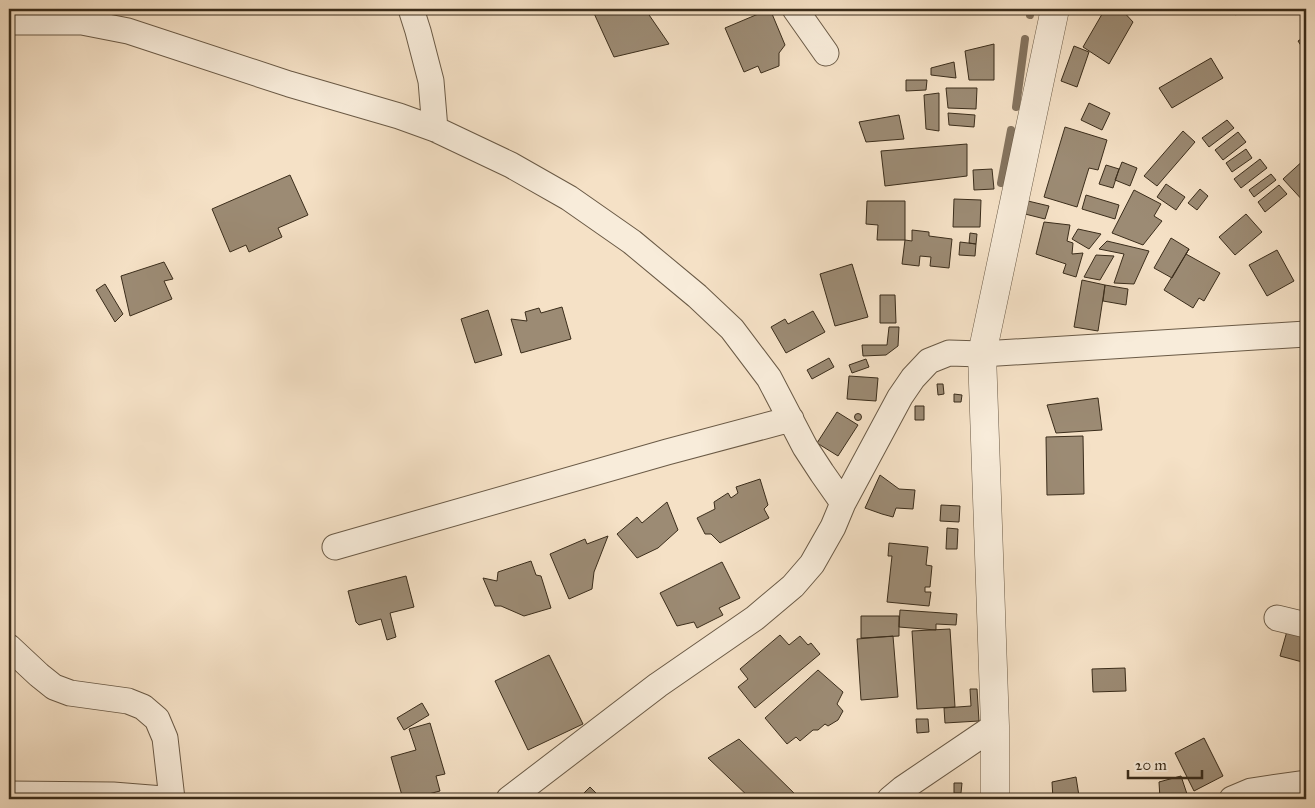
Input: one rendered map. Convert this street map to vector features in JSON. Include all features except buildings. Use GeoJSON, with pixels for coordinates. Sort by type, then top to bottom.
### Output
{"type":"FeatureCollection","features":[{"type":"Feature","properties":{"kind":"street"},"geometry":{"type":"LineString","coordinates":[[410,9],[418,31],[431,81],[435,129]]}},
{"type":"Feature","properties":{"kind":"street"},"geometry":{"type":"LineString","coordinates":[[795,9],[826,53]]}},
{"type":"Feature","properties":{"kind":"street"},"geometry":{"type":"LineString","coordinates":[[994,799],[995,726],[982,354],[1055,9]]}},
{"type":"Feature","properties":{"kind":"street"},"geometry":{"type":"LineString","coordinates":[[9,22],[82,22],[128,31],[289,84],[399,116],[435,129],[511,164],[569,198],[632,242],[697,296],[732,329],[769,378],[809,454],[843,503]]}},
{"type":"Feature","properties":{"kind":"street"},"geometry":{"type":"LineString","coordinates":[[509,799],[658,685],[755,618],[793,586],[812,564],[833,527],[843,503],[900,397],[913,378],[929,361],[949,353],[982,354],[1306,334]]}},
{"type":"Feature","properties":{"kind":"street"},"geometry":{"type":"LineString","coordinates":[[335,547],[657,455],[791,419]]}},
{"type":"Feature","properties":{"kind":"street"},"geometry":{"type":"LineString","coordinates":[[1277,618],[1306,624]]}},
{"type":"Feature","properties":{"kind":"street"},"geometry":{"type":"LineString","coordinates":[[9,647],[54,687],[70,693],[128,702],[143,707],[157,719],[166,738],[172,799]]}},
{"type":"Feature","properties":{"kind":"street"},"geometry":{"type":"LineString","coordinates":[[890,799],[995,726]]}},
{"type":"Feature","properties":{"kind":"street"},"geometry":{"type":"LineString","coordinates":[[1232,799],[1251,790],[1306,783]]}},
{"type":"Feature","properties":{"kind":"street"},"geometry":{"type":"LineString","coordinates":[[9,794],[113,795],[163,799]]}},
{"type":"Feature","properties":{"kind":"waterway"},"geometry":{"type":"LineString","coordinates":[[1030,15],[1031,9]]}},
{"type":"Feature","properties":{"kind":"waterway"},"geometry":{"type":"LineString","coordinates":[[1016,107],[1025,39]]}},
{"type":"Feature","properties":{"kind":"waterway"},"geometry":{"type":"LineString","coordinates":[[1001,183],[1011,130]]}}]}
